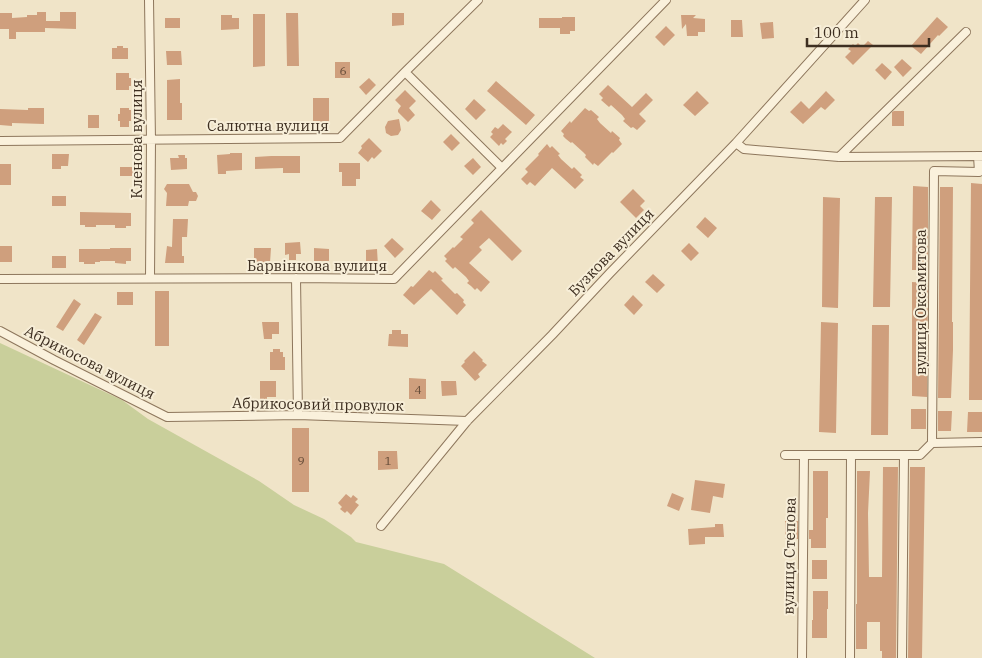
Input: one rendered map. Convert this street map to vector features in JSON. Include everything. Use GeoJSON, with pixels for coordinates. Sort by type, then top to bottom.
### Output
{"type":"FeatureCollection","features":[{"type":"Feature","properties":{"kind":"street","name":"Кленова вулиця"},"geometry":{"type":"LineString","coordinates":[[150,0],[150,278]]}},
{"type":"Feature","properties":{"kind":"street","name":"Салютна вулиця"},"geometry":{"type":"LineString","coordinates":[[0,141],[340,138],[478,0]]}},
{"type":"Feature","properties":{"kind":"street","name":"Барвінкова вулиця"},"geometry":{"type":"LineString","coordinates":[[0,279],[394,279],[666,0]]}},
{"type":"Feature","properties":{"kind":"street","name":"Бузкова вулиця"},"geometry":{"type":"LineString","coordinates":[[380,526],[468,421],[736,143],[865,0]]}},
{"type":"Feature","properties":{"kind":"street"},"geometry":{"type":"LineString","coordinates":[[839,157],[966,32]]}},
{"type":"Feature","properties":{"kind":"street"},"geometry":{"type":"LineString","coordinates":[[405,72],[502,168]]}},
{"type":"Feature","properties":{"kind":"street"},"geometry":{"type":"LineString","coordinates":[[736,143],[744,149],[839,157],[980,156]]}},
{"type":"Feature","properties":{"kind":"street","name":"вулиця Оксамитова"},"geometry":{"type":"LineString","coordinates":[[932,443],[934,172],[980,172],[980,156]]}},
{"type":"Feature","properties":{"kind":"street"},"geometry":{"type":"LineString","coordinates":[[296,278],[298,415]]}},
{"type":"Feature","properties":{"kind":"street","name":"Абрикосова вулиця"},"geometry":{"type":"LineString","coordinates":[[0,331],[167,418]]}},
{"type":"Feature","properties":{"kind":"street","name":"Абрикосовий провулок"},"geometry":{"type":"LineString","coordinates":[[167,418],[298,415],[468,421]]}},
{"type":"Feature","properties":{"kind":"street"},"geometry":{"type":"LineString","coordinates":[[785,455],[920,455],[932,443],[982,442]]}},
{"type":"Feature","properties":{"kind":"street","name":"вулиця Степова"},"geometry":{"type":"LineString","coordinates":[[802,658],[804,455]]}},
{"type":"Feature","properties":{"kind":"street"},"geometry":{"type":"LineString","coordinates":[[850,658],[852,455]]}},
{"type":"Feature","properties":{"kind":"street"},"geometry":{"type":"LineString","coordinates":[[902,658],[904,455]]}},
{"type":"Feature","properties":{"kind":"green space"},"geometry":{"type":"Polygon","coordinates":[[[0,343],[122,400],[148,419],[259,481],[294,505],[324,519],[356,542],[444,564],[595,658],[0,658],[0,343]]]}},
{"type":"Feature","properties":{"kind":"building"},"geometry":{"type":"Polygon","coordinates":[[[37,12],[46,12],[46,21],[60,21],[60,12],[76,12],[76,29],[45,28],[45,32],[16,32],[16,39],[9,39],[9,29],[0,29],[0,13],[12,13],[12,18],[37,15],[37,12]]]}},
{"type":"Feature","properties":{"kind":"building"},"geometry":{"type":"Polygon","coordinates":[[[286,13],[298,13],[299,66],[287,66],[286,13]]]}},
{"type":"Feature","properties":{"kind":"building"},"geometry":{"type":"Polygon","coordinates":[[[392,13],[404,13],[404,25],[392,26],[392,13]]]}},
{"type":"Feature","properties":{"kind":"building"},"geometry":{"type":"Polygon","coordinates":[[[253,14],[265,14],[265,66],[253,67],[253,14]]]}},
{"type":"Feature","properties":{"kind":"building"},"geometry":{"type":"Polygon","coordinates":[[[221,15],[232,15],[232,18],[239,18],[239,29],[221,30],[221,15]]]}},
{"type":"Feature","properties":{"kind":"building"},"geometry":{"type":"Polygon","coordinates":[[[681,15],[696,15],[693,18],[705,19],[705,32],[698,32],[698,36],[687,36],[686,24],[682,29],[681,15]]]}},
{"type":"Feature","properties":{"kind":"building"},"geometry":{"type":"Polygon","coordinates":[[[575,17],[575,31],[570,31],[570,34],[560,34],[560,28],[539,28],[539,18],[575,17]]]}},
{"type":"Feature","properties":{"kind":"building"},"geometry":{"type":"Polygon","coordinates":[[[937,17],[948,27],[921,54],[911,46],[937,17]]]}},
{"type":"Feature","properties":{"kind":"building"},"geometry":{"type":"Polygon","coordinates":[[[165,18],[180,18],[180,28],[165,28],[165,18]]]}},
{"type":"Feature","properties":{"kind":"building"},"geometry":{"type":"Polygon","coordinates":[[[731,20],[742,20],[743,37],[731,37],[731,20]]]}},
{"type":"Feature","properties":{"kind":"building"},"geometry":{"type":"Polygon","coordinates":[[[773,22],[774,38],[762,39],[760,23],[773,22]]]}},
{"type":"Feature","properties":{"kind":"building"},"geometry":{"type":"Polygon","coordinates":[[[666,26],[675,35],[664,46],[655,37],[666,26]]]}},
{"type":"Feature","properties":{"kind":"building"},"geometry":{"type":"Polygon","coordinates":[[[868,41],[873,45],[853,65],[845,57],[851,51],[848,49],[853,44],[855,46],[858,43],[862,47],[868,41]]]}},
{"type":"Feature","properties":{"kind":"building"},"geometry":{"type":"Polygon","coordinates":[[[117,46],[128,48],[128,59],[112,59],[112,48],[117,48],[117,46]]]}},
{"type":"Feature","properties":{"kind":"building"},"geometry":{"type":"Polygon","coordinates":[[[166,51],[181,51],[182,65],[167,65],[166,51]]]}},
{"type":"Feature","properties":{"kind":"building"},"geometry":{"type":"Polygon","coordinates":[[[902,59],[912,68],[903,77],[894,67],[902,59]]]}},
{"type":"Feature","properties":{"kind":"building"},"geometry":{"type":"Polygon","coordinates":[[[335,62],[350,62],[350,78],[335,78],[335,62]]]}},
{"type":"Feature","properties":{"kind":"building"},"geometry":{"type":"Polygon","coordinates":[[[882,63],[892,72],[885,80],[875,70],[882,63]]]}},
{"type":"Feature","properties":{"kind":"building"},"geometry":{"type":"Polygon","coordinates":[[[116,73],[129,73],[131,86],[129,86],[129,90],[116,90],[116,73]]]}},
{"type":"Feature","properties":{"kind":"building"},"geometry":{"type":"Polygon","coordinates":[[[369,78],[376,85],[366,95],[359,87],[369,78]]]}},
{"type":"Feature","properties":{"kind":"building"},"geometry":{"type":"Polygon","coordinates":[[[180,79],[182,120],[167,120],[167,80],[180,79]]]}},
{"type":"Feature","properties":{"kind":"building"},"geometry":{"type":"Polygon","coordinates":[[[496,81],[535,115],[526,125],[487,91],[496,81]]]}},
{"type":"Feature","properties":{"kind":"building"},"geometry":{"type":"Polygon","coordinates":[[[608,85],[632,107],[646,93],[653,100],[639,114],[646,121],[637,130],[633,127],[631,128],[623,121],[625,119],[622,115],[611,105],[609,107],[601,100],[603,98],[599,94],[608,85]]]}},
{"type":"Feature","properties":{"kind":"building"},"geometry":{"type":"Polygon","coordinates":[[[405,90],[416,101],[409,108],[415,115],[408,122],[398,112],[401,106],[395,100],[405,90]]]}},
{"type":"Feature","properties":{"kind":"building"},"geometry":{"type":"Polygon","coordinates":[[[697,91],[709,103],[695,116],[683,105],[697,91]]]}},
{"type":"Feature","properties":{"kind":"building"},"geometry":{"type":"Polygon","coordinates":[[[826,91],[835,100],[825,110],[821,107],[803,124],[790,112],[801,101],[809,109],[826,91]]]}},
{"type":"Feature","properties":{"kind":"building"},"geometry":{"type":"Polygon","coordinates":[[[313,98],[329,98],[329,124],[317,124],[317,121],[313,121],[313,98]]]}},
{"type":"Feature","properties":{"kind":"building"},"geometry":{"type":"Polygon","coordinates":[[[474,99],[486,110],[476,120],[465,109],[474,99]]]}},
{"type":"Feature","properties":{"kind":"building"},"geometry":{"type":"Polygon","coordinates":[[[28,108],[44,108],[44,124],[12,123],[12,126],[0,125],[0,109],[28,110],[28,108]]]}},
{"type":"Feature","properties":{"kind":"building"},"geometry":{"type":"Polygon","coordinates":[[[120,108],[129,108],[131,110],[129,127],[120,127],[118,114],[120,114],[120,108]]]}},
{"type":"Feature","properties":{"kind":"building"},"geometry":{"type":"Polygon","coordinates":[[[585,108],[589,111],[591,110],[599,117],[597,119],[600,123],[620,138],[619,140],[622,144],[598,166],[594,163],[593,165],[583,152],[563,136],[564,134],[561,131],[585,108]]]}},
{"type":"Feature","properties":{"kind":"building"},"geometry":{"type":"Polygon","coordinates":[[[904,111],[904,126],[892,126],[892,112],[904,111]]]}},
{"type":"Feature","properties":{"kind":"building"},"geometry":{"type":"Polygon","coordinates":[[[88,115],[99,115],[99,128],[88,128],[88,115]]]}},
{"type":"Feature","properties":{"kind":"building"},"geometry":{"type":"Polygon","coordinates":[[[399,119],[401,130],[398,135],[391,136],[386,133],[385,127],[388,121],[399,119]]]}},
{"type":"Feature","properties":{"kind":"building"},"geometry":{"type":"Polygon","coordinates":[[[503,124],[512,132],[505,139],[507,141],[499,146],[490,137],[495,127],[498,129],[503,124]]]}},
{"type":"Feature","properties":{"kind":"building"},"geometry":{"type":"Polygon","coordinates":[[[451,134],[460,143],[452,151],[443,142],[451,134]]]}},
{"type":"Feature","properties":{"kind":"building"},"geometry":{"type":"Polygon","coordinates":[[[369,138],[382,151],[368,162],[358,153],[362,148],[361,146],[369,138]]]}},
{"type":"Feature","properties":{"kind":"building"},"geometry":{"type":"Polygon","coordinates":[[[547,144],[560,154],[558,155],[561,159],[572,169],[574,167],[582,175],[580,177],[584,180],[575,189],[552,168],[535,186],[530,182],[527,185],[521,179],[528,172],[525,169],[547,144]]]}},
{"type":"Feature","properties":{"kind":"building"},"geometry":{"type":"Polygon","coordinates":[[[242,153],[242,170],[226,171],[226,174],[218,174],[217,155],[242,153]]]}},
{"type":"Feature","properties":{"kind":"building"},"geometry":{"type":"Polygon","coordinates":[[[52,154],[69,154],[68,166],[61,166],[61,169],[52,169],[52,154]]]}},
{"type":"Feature","properties":{"kind":"building"},"geometry":{"type":"Polygon","coordinates":[[[178,155],[185,155],[185,158],[187,158],[187,169],[171,170],[170,158],[179,158],[178,155]]]}},
{"type":"Feature","properties":{"kind":"building"},"geometry":{"type":"Polygon","coordinates":[[[300,156],[300,173],[283,173],[283,168],[255,169],[255,157],[300,156]]]}},
{"type":"Feature","properties":{"kind":"building"},"geometry":{"type":"Polygon","coordinates":[[[473,158],[481,167],[473,175],[464,166],[473,158]]]}},
{"type":"Feature","properties":{"kind":"building"},"geometry":{"type":"Polygon","coordinates":[[[339,163],[360,163],[360,179],[356,179],[356,186],[342,186],[342,172],[339,172],[339,163]]]}},
{"type":"Feature","properties":{"kind":"building"},"geometry":{"type":"Polygon","coordinates":[[[0,164],[11,164],[11,185],[0,185],[0,164]]]}},
{"type":"Feature","properties":{"kind":"building"},"geometry":{"type":"Polygon","coordinates":[[[120,167],[133,167],[133,176],[120,176],[120,167]]]}},
{"type":"Feature","properties":{"kind":"building"},"geometry":{"type":"Polygon","coordinates":[[[971,183],[982,184],[982,400],[969,400],[971,183]]]}},
{"type":"Feature","properties":{"kind":"building"},"geometry":{"type":"Polygon","coordinates":[[[167,184],[189,184],[193,192],[196,192],[198,196],[196,201],[189,201],[188,206],[166,206],[167,193],[164,189],[167,184]]]}},
{"type":"Feature","properties":{"kind":"building"},"geometry":{"type":"Polygon","coordinates":[[[913,186],[928,187],[928,270],[912,270],[913,186]]]}},
{"type":"Feature","properties":{"kind":"building"},"geometry":{"type":"Polygon","coordinates":[[[940,187],[953,187],[953,350],[951,398],[938,398],[940,187]]]}},
{"type":"Feature","properties":{"kind":"building"},"geometry":{"type":"Polygon","coordinates":[[[633,189],[645,201],[640,206],[644,210],[636,218],[620,202],[633,189]]]}},
{"type":"Feature","properties":{"kind":"building"},"geometry":{"type":"Polygon","coordinates":[[[52,196],[66,196],[66,206],[52,206],[52,196]]]}},
{"type":"Feature","properties":{"kind":"building"},"geometry":{"type":"Polygon","coordinates":[[[823,197],[840,198],[838,308],[822,307],[823,197]]]}},
{"type":"Feature","properties":{"kind":"building"},"geometry":{"type":"Polygon","coordinates":[[[875,197],[892,197],[890,307],[873,307],[875,197]]]}},
{"type":"Feature","properties":{"kind":"building"},"geometry":{"type":"Polygon","coordinates":[[[431,200],[441,210],[432,220],[421,211],[431,200]]]}},
{"type":"Feature","properties":{"kind":"building"},"geometry":{"type":"Polygon","coordinates":[[[481,210],[522,251],[512,261],[489,238],[479,247],[482,250],[469,263],[490,282],[481,292],[477,288],[475,290],[467,283],[469,281],[466,277],[455,267],[453,269],[445,261],[447,259],[444,256],[463,239],[460,237],[474,223],[471,220],[481,210]]]}},
{"type":"Feature","properties":{"kind":"building"},"geometry":{"type":"Polygon","coordinates":[[[80,212],[131,213],[131,226],[126,226],[126,228],[115,228],[115,225],[85,227],[85,225],[80,225],[80,212]]]}},
{"type":"Feature","properties":{"kind":"building"},"geometry":{"type":"Polygon","coordinates":[[[705,217],[717,228],[708,238],[696,227],[705,217]]]}},
{"type":"Feature","properties":{"kind":"building"},"geometry":{"type":"Polygon","coordinates":[[[173,219],[188,219],[187,237],[182,237],[184,263],[165,263],[167,246],[172,247],[173,219]]]}},
{"type":"Feature","properties":{"kind":"building"},"geometry":{"type":"Polygon","coordinates":[[[392,238],[404,249],[395,258],[384,246],[392,238]]]}},
{"type":"Feature","properties":{"kind":"building"},"geometry":{"type":"Polygon","coordinates":[[[300,242],[301,254],[296,254],[296,260],[289,260],[289,254],[285,255],[285,243],[300,242]]]}},
{"type":"Feature","properties":{"kind":"building"},"geometry":{"type":"Polygon","coordinates":[[[689,243],[699,253],[691,261],[681,251],[689,243]]]}},
{"type":"Feature","properties":{"kind":"building"},"geometry":{"type":"Polygon","coordinates":[[[0,246],[12,246],[12,262],[0,262],[0,246]]]}},
{"type":"Feature","properties":{"kind":"building"},"geometry":{"type":"Polygon","coordinates":[[[131,248],[131,261],[126,261],[126,264],[115,263],[115,261],[100,261],[95,262],[95,264],[79,262],[79,249],[131,248]]]}},
{"type":"Feature","properties":{"kind":"building"},"geometry":{"type":"Polygon","coordinates":[[[254,248],[271,248],[270,263],[254,263],[254,248]]]}},
{"type":"Feature","properties":{"kind":"building"},"geometry":{"type":"Polygon","coordinates":[[[314,248],[329,249],[329,261],[314,261],[314,248]]]}},
{"type":"Feature","properties":{"kind":"building"},"geometry":{"type":"Polygon","coordinates":[[[377,249],[378,266],[366,266],[366,250],[377,249]]]}},
{"type":"Feature","properties":{"kind":"building"},"geometry":{"type":"Polygon","coordinates":[[[52,256],[66,256],[66,268],[52,268],[52,256]]]}},
{"type":"Feature","properties":{"kind":"building"},"geometry":{"type":"Polygon","coordinates":[[[429,270],[433,273],[435,271],[455,294],[457,293],[464,300],[463,302],[466,305],[457,315],[431,289],[414,305],[403,295],[429,270]]]}},
{"type":"Feature","properties":{"kind":"building"},"geometry":{"type":"Polygon","coordinates":[[[653,274],[665,285],[657,293],[645,282],[653,274]]]}},
{"type":"Feature","properties":{"kind":"building"},"geometry":{"type":"Polygon","coordinates":[[[912,282],[928,283],[927,397],[912,396],[912,282]]]}},
{"type":"Feature","properties":{"kind":"building"},"geometry":{"type":"Polygon","coordinates":[[[155,291],[169,291],[169,346],[155,346],[155,291]]]}},
{"type":"Feature","properties":{"kind":"building"},"geometry":{"type":"Polygon","coordinates":[[[117,292],[133,292],[133,305],[117,305],[117,292]]]}},
{"type":"Feature","properties":{"kind":"building"},"geometry":{"type":"Polygon","coordinates":[[[633,295],[643,305],[634,315],[624,305],[633,295]]]}},
{"type":"Feature","properties":{"kind":"building"},"geometry":{"type":"Polygon","coordinates":[[[74,299],[81,304],[63,331],[56,327],[74,299]]]}},
{"type":"Feature","properties":{"kind":"building"},"geometry":{"type":"Polygon","coordinates":[[[95,313],[102,317],[84,345],[77,340],[95,313]]]}},
{"type":"Feature","properties":{"kind":"building"},"geometry":{"type":"Polygon","coordinates":[[[262,322],[279,322],[279,334],[272,334],[272,339],[264,339],[262,322]]]}},
{"type":"Feature","properties":{"kind":"building"},"geometry":{"type":"Polygon","coordinates":[[[821,322],[838,323],[836,433],[819,432],[821,322]]]}},
{"type":"Feature","properties":{"kind":"building"},"geometry":{"type":"Polygon","coordinates":[[[872,325],[889,325],[888,435],[871,435],[872,325]]]}},
{"type":"Feature","properties":{"kind":"building"},"geometry":{"type":"Polygon","coordinates":[[[392,330],[401,330],[401,334],[408,334],[408,347],[388,346],[389,334],[392,334],[392,330]]]}},
{"type":"Feature","properties":{"kind":"building"},"geometry":{"type":"Polygon","coordinates":[[[273,349],[280,349],[280,352],[283,352],[285,370],[270,370],[270,352],[273,352],[273,349]]]}},
{"type":"Feature","properties":{"kind":"building"},"geometry":{"type":"Polygon","coordinates":[[[474,351],[487,365],[478,374],[480,377],[475,381],[461,366],[474,351]]]}},
{"type":"Feature","properties":{"kind":"building"},"geometry":{"type":"Polygon","coordinates":[[[409,378],[426,379],[426,399],[409,399],[409,378]]]}},
{"type":"Feature","properties":{"kind":"building"},"geometry":{"type":"Polygon","coordinates":[[[260,381],[276,381],[276,397],[267,397],[267,400],[260,400],[260,381]]]}},
{"type":"Feature","properties":{"kind":"building"},"geometry":{"type":"Polygon","coordinates":[[[441,381],[456,381],[457,395],[442,396],[441,381]]]}},
{"type":"Feature","properties":{"kind":"building"},"geometry":{"type":"Polygon","coordinates":[[[911,409],[926,409],[926,429],[911,429],[911,409]]]}},
{"type":"Feature","properties":{"kind":"building"},"geometry":{"type":"Polygon","coordinates":[[[938,411],[952,411],[951,431],[938,431],[938,411]]]}},
{"type":"Feature","properties":{"kind":"building"},"geometry":{"type":"Polygon","coordinates":[[[968,412],[982,412],[982,432],[967,432],[968,412]]]}},
{"type":"Feature","properties":{"kind":"building"},"geometry":{"type":"Polygon","coordinates":[[[292,428],[309,428],[309,492],[292,492],[292,428]]]}},
{"type":"Feature","properties":{"kind":"building"},"geometry":{"type":"Polygon","coordinates":[[[378,451],[397,451],[398,469],[378,470],[378,451]]]}},
{"type":"Feature","properties":{"kind":"building"},"geometry":{"type":"Polygon","coordinates":[[[883,467],[898,467],[896,658],[882,658],[882,651],[880,651],[880,622],[867,622],[867,649],[856,649],[857,471],[870,471],[868,513],[869,577],[882,577],[883,467]]]}},
{"type":"Feature","properties":{"kind":"building"},"geometry":{"type":"Polygon","coordinates":[[[910,467],[925,467],[922,658],[908,658],[910,467]]]}},
{"type":"Feature","properties":{"kind":"building"},"geometry":{"type":"Polygon","coordinates":[[[813,471],[828,471],[826,548],[811,548],[811,539],[809,539],[809,530],[813,530],[813,471]]]}},
{"type":"Feature","properties":{"kind":"building"},"geometry":{"type":"Polygon","coordinates":[[[695,480],[725,484],[723,498],[713,496],[710,513],[691,510],[695,480]]]}},
{"type":"Feature","properties":{"kind":"building"},"geometry":{"type":"Polygon","coordinates":[[[672,493],[684,498],[679,511],[667,506],[672,493]]]}},
{"type":"Feature","properties":{"kind":"building"},"geometry":{"type":"Polygon","coordinates":[[[346,494],[351,498],[353,495],[358,499],[355,502],[359,505],[351,515],[347,511],[345,513],[340,509],[342,507],[338,503],[346,494]]]}},
{"type":"Feature","properties":{"kind":"building"},"geometry":{"type":"Polygon","coordinates":[[[785,521],[798,521],[798,539],[785,539],[785,521]]]}},
{"type":"Feature","properties":{"kind":"building"},"geometry":{"type":"Polygon","coordinates":[[[715,524],[723,524],[724,537],[705,537],[705,544],[689,545],[688,529],[715,527],[715,524]]]}},
{"type":"Feature","properties":{"kind":"building"},"geometry":{"type":"Polygon","coordinates":[[[812,560],[827,560],[827,579],[812,579],[812,560]]]}},
{"type":"Feature","properties":{"kind":"building"},"geometry":{"type":"Polygon","coordinates":[[[813,591],[828,591],[827,638],[812,638],[813,591]]]}}]}
